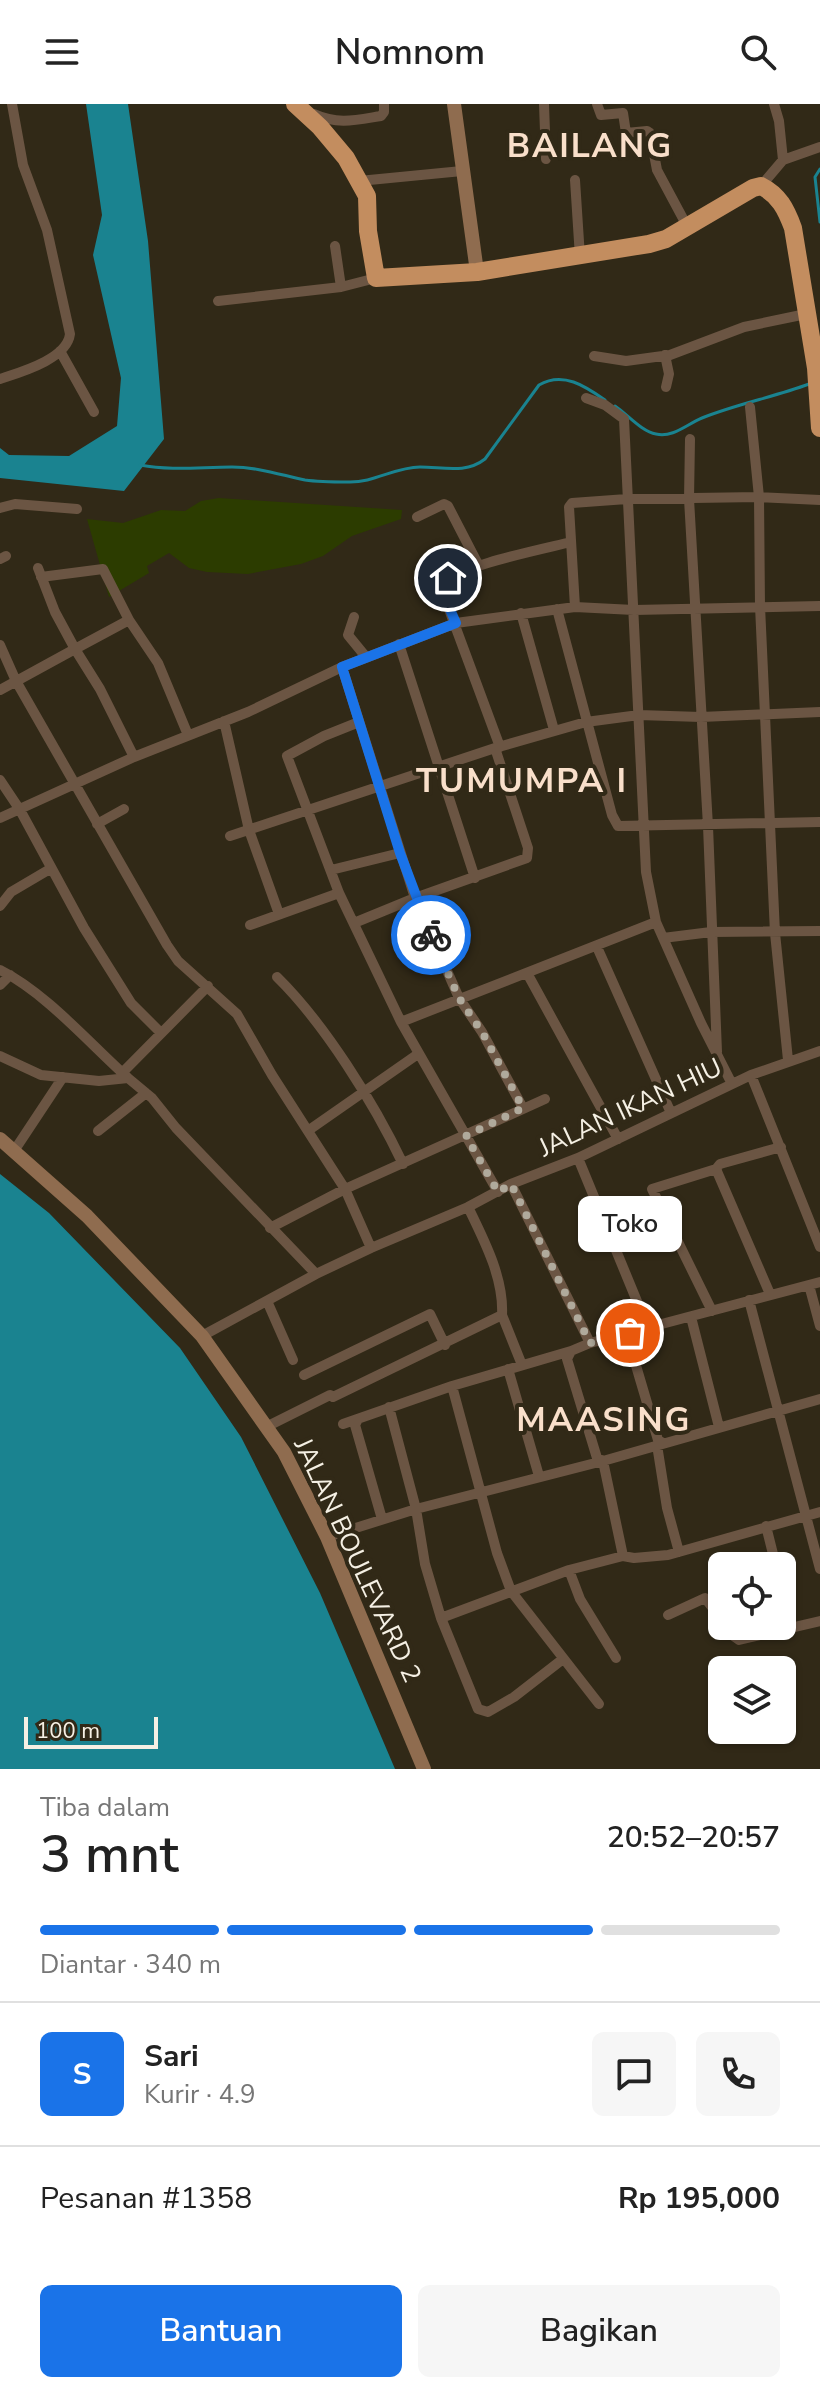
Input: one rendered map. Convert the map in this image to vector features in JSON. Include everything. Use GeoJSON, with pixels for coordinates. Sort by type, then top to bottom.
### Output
{"type":"FeatureCollection","features":[{"type":"Feature","properties":{"kind":"highway"},"geometry":{"type":"LineString","coordinates":[[295,104],[314,113],[346,158],[369,202],[368,231],[376,278],[477,272],[649,244],[666,239],[761,186],[786,208],[793,228],[816,368],[820,428]]}},
{"type":"Feature","properties":{"kind":"main road"},"geometry":{"type":"LineString","coordinates":[[454,104],[477,272]]}},
{"type":"Feature","properties":{"kind":"main road","name":"JALAN BOULEVARD 2"},"geometry":{"type":"LineString","coordinates":[[0,1139],[87,1216],[202,1336],[284,1452],[327,1537],[424,1769]]}},
{"type":"Feature","properties":{"kind":"street"},"geometry":{"type":"LineString","coordinates":[[0,379],[35,366],[69,342],[68,320],[41,210],[23,165],[12,104]]}},
{"type":"Feature","properties":{"kind":"street"},"geometry":{"type":"LineString","coordinates":[[314,113],[329,121],[346,122],[381,116],[384,104]]}},
{"type":"Feature","properties":{"kind":"street"},"geometry":{"type":"LineString","coordinates":[[544,104],[546,159]]}},
{"type":"Feature","properties":{"kind":"street"},"geometry":{"type":"LineString","coordinates":[[597,104],[601,115],[623,113],[626,133],[650,133],[657,170],[687,226]]}},
{"type":"Feature","properties":{"kind":"street"},"geometry":{"type":"LineString","coordinates":[[774,104],[783,160]]}},
{"type":"Feature","properties":{"kind":"street"},"geometry":{"type":"LineString","coordinates":[[761,186],[783,160],[820,147]]}},
{"type":"Feature","properties":{"kind":"street"},"geometry":{"type":"LineString","coordinates":[[359,181],[462,171]]}},
{"type":"Feature","properties":{"kind":"street"},"geometry":{"type":"LineString","coordinates":[[575,180],[580,257]]}},
{"type":"Feature","properties":{"kind":"street"},"geometry":{"type":"LineString","coordinates":[[335,246],[341,287]]}},
{"type":"Feature","properties":{"kind":"street"},"geometry":{"type":"LineString","coordinates":[[218,301],[341,287],[376,278]]}},
{"type":"Feature","properties":{"kind":"street"},"geometry":{"type":"LineString","coordinates":[[594,356],[626,361],[665,355],[744,327],[806,314]]}},
{"type":"Feature","properties":{"kind":"street"},"geometry":{"type":"LineString","coordinates":[[60,351],[94,412]]}},
{"type":"Feature","properties":{"kind":"street"},"geometry":{"type":"LineString","coordinates":[[665,355],[669,374],[666,387]]}},
{"type":"Feature","properties":{"kind":"street"},"geometry":{"type":"LineString","coordinates":[[586,398],[624,417],[646,872],[656,922],[732,1084]]}},
{"type":"Feature","properties":{"kind":"street"},"geometry":{"type":"LineString","coordinates":[[750,407],[759,497],[760,606],[775,933],[788,1060]]}},
{"type":"Feature","properties":{"kind":"street"},"geometry":{"type":"LineString","coordinates":[[690,439],[689,499],[708,826],[717,1052]]}},
{"type":"Feature","properties":{"kind":"street"},"geometry":{"type":"LineString","coordinates":[[575,607],[569,507],[572,503],[759,497],[820,500]]}},
{"type":"Feature","properties":{"kind":"street"},"geometry":{"type":"LineString","coordinates":[[0,508],[15,504],[77,509]]}},
{"type":"Feature","properties":{"kind":"street"},"geometry":{"type":"LineString","coordinates":[[417,517],[444,504],[448,506],[479,566]]}},
{"type":"Feature","properties":{"kind":"street"},"geometry":{"type":"LineString","coordinates":[[354,923],[415,898],[520,862],[529,855],[498,748],[440,585],[448,578],[479,566],[571,542]]}},
{"type":"Feature","properties":{"kind":"street"},"geometry":{"type":"LineString","coordinates":[[134,757],[100,689],[55,612],[40,572],[103,569],[129,620],[158,663],[188,735]]}},
{"type":"Feature","properties":{"kind":"street"},"geometry":{"type":"LineString","coordinates":[[0,818],[342,667],[456,623],[575,607],[634,610],[820,606]]}},
{"type":"Feature","properties":{"kind":"street"},"geometry":{"type":"LineString","coordinates":[[557,609],[615,824],[623,828],[820,822]]}},
{"type":"Feature","properties":{"kind":"street"},"geometry":{"type":"LineString","coordinates":[[521,613],[554,730]]}},
{"type":"Feature","properties":{"kind":"street"},"geometry":{"type":"LineString","coordinates":[[354,617],[348,635],[366,657]]}},
{"type":"Feature","properties":{"kind":"street"},"geometry":{"type":"LineString","coordinates":[[0,690],[129,620]]}},
{"type":"Feature","properties":{"kind":"street"},"geometry":{"type":"LineString","coordinates":[[399,644],[475,878]]}},
{"type":"Feature","properties":{"kind":"street"},"geometry":{"type":"LineString","coordinates":[[0,645],[16,681],[173,955],[237,1014],[345,1189],[371,1248]]}},
{"type":"Feature","properties":{"kind":"street"},"geometry":{"type":"LineString","coordinates":[[342,667],[415,898],[459,998],[482,1032],[523,1108]]}},
{"type":"Feature","properties":{"kind":"street"},"geometry":{"type":"LineString","coordinates":[[230,836],[378,786],[586,722],[639,715],[701,717],[820,712]]}},
{"type":"Feature","properties":{"kind":"street"},"geometry":{"type":"LineString","coordinates":[[224,721],[249,830],[279,914]]}},
{"type":"Feature","properties":{"kind":"street"},"geometry":{"type":"LineString","coordinates":[[359,722],[287,756],[339,893],[401,1022],[498,1192]]}},
{"type":"Feature","properties":{"kind":"street"},"geometry":{"type":"LineString","coordinates":[[0,780],[131,1003],[161,1033]]}},
{"type":"Feature","properties":{"kind":"street"},"geometry":{"type":"LineString","coordinates":[[97,824],[124,809]]}},
{"type":"Feature","properties":{"kind":"street"},"geometry":{"type":"LineString","coordinates":[[331,870],[400,853]]}},
{"type":"Feature","properties":{"kind":"street"},"geometry":{"type":"LineString","coordinates":[[0,906],[11,892],[50,869]]}},
{"type":"Feature","properties":{"kind":"street"},"geometry":{"type":"LineString","coordinates":[[250,925],[339,893]]}},
{"type":"Feature","properties":{"kind":"street"},"geometry":{"type":"LineString","coordinates":[[401,1022],[656,922]]}},
{"type":"Feature","properties":{"kind":"street"},"geometry":{"type":"LineString","coordinates":[[663,938],[711,932],[820,931]]}},
{"type":"Feature","properties":{"kind":"street"},"geometry":{"type":"LineString","coordinates":[[597,947],[671,1113]]}},
{"type":"Feature","properties":{"kind":"street"},"geometry":{"type":"LineString","coordinates":[[0,985],[5,973],[21,980],[39,994],[146,1093],[316,1274]]}},
{"type":"Feature","properties":{"kind":"street"},"geometry":{"type":"LineString","coordinates":[[527,973],[618,1139]]}},
{"type":"Feature","properties":{"kind":"street"},"geometry":{"type":"LineString","coordinates":[[277,977],[303,1003],[363,1091],[403,1164]]}},
{"type":"Feature","properties":{"kind":"street"},"geometry":{"type":"LineString","coordinates":[[0,1056],[41,1075],[99,1081],[125,1076],[161,1033],[208,986]]}},
{"type":"Feature","properties":{"kind":"street","name":"JALAN IKAN HIU"},"geometry":{"type":"LineString","coordinates":[[202,1336],[371,1248],[468,1207],[511,1184],[578,1158],[751,1075],[820,1051]]}},
{"type":"Feature","properties":{"kind":"street"},"geometry":{"type":"LineString","coordinates":[[309,1130],[418,1054]]}},
{"type":"Feature","properties":{"kind":"street"},"geometry":{"type":"LineString","coordinates":[[751,1075],[820,1247]]}},
{"type":"Feature","properties":{"kind":"street"},"geometry":{"type":"LineString","coordinates":[[14,1151],[63,1077]]}},
{"type":"Feature","properties":{"kind":"street"},"geometry":{"type":"LineString","coordinates":[[98,1131],[146,1093]]}},
{"type":"Feature","properties":{"kind":"street"},"geometry":{"type":"LineString","coordinates":[[270,1228],[345,1189],[545,1099]]}},
{"type":"Feature","properties":{"kind":"street"},"geometry":{"type":"LineString","coordinates":[[712,1311],[652,1189],[716,1169],[720,1164],[781,1147]]}},
{"type":"Feature","properties":{"kind":"street"},"geometry":{"type":"LineString","coordinates":[[578,1158],[648,1328]]}},
{"type":"Feature","properties":{"kind":"street"},"geometry":{"type":"LineString","coordinates":[[716,1169],[770,1294]]}},
{"type":"Feature","properties":{"kind":"street"},"geometry":{"type":"LineString","coordinates":[[511,1184],[590,1343]]}},
{"type":"Feature","properties":{"kind":"street"},"geometry":{"type":"LineString","coordinates":[[468,1207],[490,1253],[502,1315],[522,1365]]}},
{"type":"Feature","properties":{"kind":"street"},"geometry":{"type":"LineString","coordinates":[[343,1424],[590,1343],[814,1283],[820,1326]]}},
{"type":"Feature","properties":{"kind":"street"},"geometry":{"type":"LineString","coordinates":[[749,1300],[820,1569]]}},
{"type":"Feature","properties":{"kind":"street"},"geometry":{"type":"LineString","coordinates":[[267,1301],[293,1360]]}},
{"type":"Feature","properties":{"kind":"street"},"geometry":{"type":"LineString","coordinates":[[304,1375],[430,1314],[445,1345]]}},
{"type":"Feature","properties":{"kind":"street"},"geometry":{"type":"LineString","coordinates":[[266,1427],[330,1395],[333,1397],[445,1345],[502,1315]]}},
{"type":"Feature","properties":{"kind":"street"},"geometry":{"type":"LineString","coordinates":[[691,1317],[719,1427]]}},
{"type":"Feature","properties":{"kind":"street"},"geometry":{"type":"LineString","coordinates":[[630,1333],[629,1342],[660,1444],[667,1508],[679,1552]]}},
{"type":"Feature","properties":{"kind":"street"},"geometry":{"type":"LineString","coordinates":[[571,1351],[567,1359],[597,1458],[603,1461]]}},
{"type":"Feature","properties":{"kind":"street"},"geometry":{"type":"LineString","coordinates":[[508,1369],[539,1476]]}},
{"type":"Feature","properties":{"kind":"street"},"geometry":{"type":"LineString","coordinates":[[452,1386],[497,1553],[511,1591],[599,1704]]}},
{"type":"Feature","properties":{"kind":"street"},"geometry":{"type":"LineString","coordinates":[[327,1537],[480,1491],[603,1461],[820,1399]]}},
{"type":"Feature","properties":{"kind":"street"},"geometry":{"type":"LineString","coordinates":[[389,1407],[416,1509],[425,1564],[441,1618],[478,1709],[488,1712],[507,1702],[563,1659]]}},
{"type":"Feature","properties":{"kind":"street"},"geometry":{"type":"LineString","coordinates":[[358,1419],[355,1425],[382,1519]]}},
{"type":"Feature","properties":{"kind":"street"},"geometry":{"type":"LineString","coordinates":[[603,1461],[623,1556]]}},
{"type":"Feature","properties":{"kind":"street"},"geometry":{"type":"LineString","coordinates":[[441,1618],[569,1570],[623,1556],[634,1558],[679,1552],[820,1512]]}},
{"type":"Feature","properties":{"kind":"street"},"geometry":{"type":"LineString","coordinates":[[766,1526],[772,1552]]}},
{"type":"Feature","properties":{"kind":"street"},"geometry":{"type":"LineString","coordinates":[[569,1570],[580,1599],[616,1658]]}},
{"type":"Feature","properties":{"kind":"street"},"geometry":{"type":"LineString","coordinates":[[668,1615],[705,1598],[708,1602]]}},
{"type":"Feature","properties":{"kind":"street"},"geometry":{"type":"LineString","coordinates":[[796,1627],[820,1621]]}},
{"type":"Feature","properties":{"kind":"green space"},"geometry":{"type":"Polygon","coordinates":[[[219,498],[402,510],[401,519],[352,536],[323,556],[301,564],[248,574],[189,568],[169,553],[147,566],[149,573],[109,597],[87,519],[123,523],[161,510],[185,511],[201,501],[219,498]]]}},
{"type":"Feature","properties":{"kind":"water"},"geometry":{"type":"Polygon","coordinates":[[[86,104],[128,104],[148,241],[164,439],[124,491],[0,478],[0,448],[9,455],[69,456],[117,426],[121,378],[93,255],[102,215],[86,104]]]}},
{"type":"Feature","properties":{"kind":"water"},"geometry":{"type":"Polygon","coordinates":[[[0,1174],[49,1213],[180,1348],[241,1437],[320,1593],[395,1769],[0,1769],[0,1174]]]}},
{"type":"Feature","properties":{"kind":"waterway"},"geometry":{"type":"LineString","coordinates":[[820,169],[815,177],[820,222]]}},
{"type":"Feature","properties":{"kind":"waterway"},"geometry":{"type":"LineString","coordinates":[[140,465],[241,467],[305,480],[337,482],[358,482],[402,469],[470,467],[485,459],[539,385],[557,379],[574,382],[605,400]]}},
{"type":"Feature","properties":{"kind":"waterway"},"geometry":{"type":"LineString","coordinates":[[615,406],[645,430],[662,435],[715,413],[809,384]]}},
{"type":"Feature","properties":{"kind":"way so far"},"geometry":{"type":"LineString","coordinates":[[431,935],[459,998],[482,1032],[523,1108],[466,1136],[498,1192],[511,1184],[590,1343],[630,1333]]}},
{"type":"Feature","properties":{"kind":"place","name":"Toko"},"geometry":{"type":"Point","coordinates":[630,1333]}},
{"type":"Feature","properties":{"kind":"district","name":"BAILANG"},"geometry":{"type":"Point","coordinates":[590,145]}},
{"type":"Feature","properties":{"kind":"district","name":"TUMUMPA I"},"geometry":{"type":"Point","coordinates":[522,780]}},
{"type":"Feature","properties":{"kind":"district","name":"MAASING"},"geometry":{"type":"Point","coordinates":[604,1419]}},
{"type":"Feature","properties":{"kind":"route"},"geometry":{"type":"LineString","coordinates":[[431,935],[400,853],[342,667],[456,623],[440,587],[448,578]]}}]}
